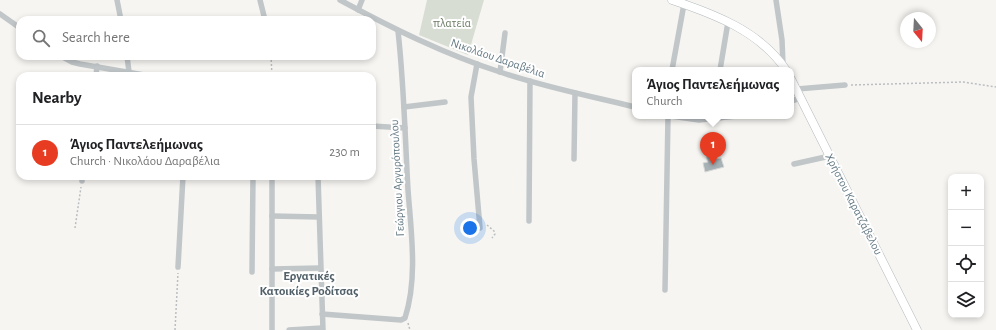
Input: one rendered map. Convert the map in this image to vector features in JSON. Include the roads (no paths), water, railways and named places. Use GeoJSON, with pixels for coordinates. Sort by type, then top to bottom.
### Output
{"type":"FeatureCollection","features":[{"type":"Feature","properties":{"kind":"street"},"geometry":{"type":"LineString","coordinates":[[117,0],[120,16]]}},
{"type":"Feature","properties":{"kind":"street"},"geometry":{"type":"LineString","coordinates":[[260,0],[264,16]]}},
{"type":"Feature","properties":{"kind":"street","name":"Νικολάου Δαραβέλια"},"geometry":{"type":"LineString","coordinates":[[340,0],[369,16]]}},
{"type":"Feature","properties":{"kind":"street"},"geometry":{"type":"LineString","coordinates":[[358,10],[362,0]]}},
{"type":"Feature","properties":{"kind":"street"},"geometry":{"type":"LineString","coordinates":[[672,0],[728,22],[762,44],[783,67]]}},
{"type":"Feature","properties":{"kind":"street"},"geometry":{"type":"LineString","coordinates":[[776,0],[782,40],[784,67]]}},
{"type":"Feature","properties":{"kind":"street"},"geometry":{"type":"LineString","coordinates":[[673,67],[684,4]]}},
{"type":"Feature","properties":{"kind":"street"},"geometry":{"type":"LineString","coordinates":[[0,14],[16,25]]}},
{"type":"Feature","properties":{"kind":"street","name":"Νικολάου Δαραβέλια"},"geometry":{"type":"LineString","coordinates":[[376,19],[398,31],[500,72],[632,106]]}},
{"type":"Feature","properties":{"kind":"street"},"geometry":{"type":"LineString","coordinates":[[720,67],[728,22]]}},
{"type":"Feature","properties":{"kind":"street","name":"Γεώργιου Αργυρόπουλου"},"geometry":{"type":"LineString","coordinates":[[322,314],[401,320],[405,318],[408,311],[412,269],[404,81],[398,31]]}},
{"type":"Feature","properties":{"kind":"street"},"geometry":{"type":"LineString","coordinates":[[500,72],[505,33]]}},
{"type":"Feature","properties":{"kind":"street"},"geometry":{"type":"LineString","coordinates":[[68,60],[72,62],[129,72],[128,60]]}},
{"type":"Feature","properties":{"kind":"street"},"geometry":{"type":"LineString","coordinates":[[477,64],[471,98],[479,225]]}},
{"type":"Feature","properties":{"kind":"street"},"geometry":{"type":"LineString","coordinates":[[97,72],[98,66]]}},
{"type":"Feature","properties":{"kind":"street"},"geometry":{"type":"LineString","coordinates":[[529,221],[530,81]]}},
{"type":"Feature","properties":{"kind":"street","name":"Χρήστου Καρατζάβελου"},"geometry":{"type":"LineString","coordinates":[[794,84],[917,330]]}},
{"type":"Feature","properties":{"kind":"street"},"geometry":{"type":"LineString","coordinates":[[797,89],[844,85]]}},
{"type":"Feature","properties":{"kind":"street"},"geometry":{"type":"LineString","coordinates":[[574,159],[575,92]]}},
{"type":"Feature","properties":{"kind":"street"},"geometry":{"type":"LineString","coordinates":[[794,100],[802,98]]}},
{"type":"Feature","properties":{"kind":"street"},"geometry":{"type":"LineString","coordinates":[[404,107],[445,102]]}},
{"type":"Feature","properties":{"kind":"street"},"geometry":{"type":"LineString","coordinates":[[665,290],[668,119]]}},
{"type":"Feature","properties":{"kind":"street"},"geometry":{"type":"LineString","coordinates":[[684,119],[700,119]]}},
{"type":"Feature","properties":{"kind":"street"},"geometry":{"type":"LineString","coordinates":[[376,126],[405,128]]}},
{"type":"Feature","properties":{"kind":"street"},"geometry":{"type":"LineString","coordinates":[[794,164],[830,156]]}},
{"type":"Feature","properties":{"kind":"street"},"geometry":{"type":"LineString","coordinates":[[178,267],[184,180]]}},
{"type":"Feature","properties":{"kind":"street"},"geometry":{"type":"LineString","coordinates":[[252,272],[253,180]]}},
{"type":"Feature","properties":{"kind":"street"},"geometry":{"type":"LineString","coordinates":[[272,180],[272,330]]}},
{"type":"Feature","properties":{"kind":"street"},"geometry":{"type":"LineString","coordinates":[[289,330],[322,329],[318,180]]}},
{"type":"Feature","properties":{"kind":"street"},"geometry":{"type":"LineString","coordinates":[[272,216],[319,217]]}},
{"type":"Feature","properties":{"kind":"street"},"geometry":{"type":"LineString","coordinates":[[272,269],[320,268]]}},
{"type":"Feature","properties":{"kind":"place","name":"Άγιος Παντελεήμωνας"},"geometry":{"type":"Point","coordinates":[713,165]}},
{"type":"Feature","properties":{"kind":"district","name":"Εργατικές Κατοικίες Ροδίτσας"},"geometry":{"type":"Point","coordinates":[309,284]}},
{"type":"Feature","properties":{"kind":"park label","name":"πλατεία"},"geometry":{"type":"Point","coordinates":[452,23]}}]}
